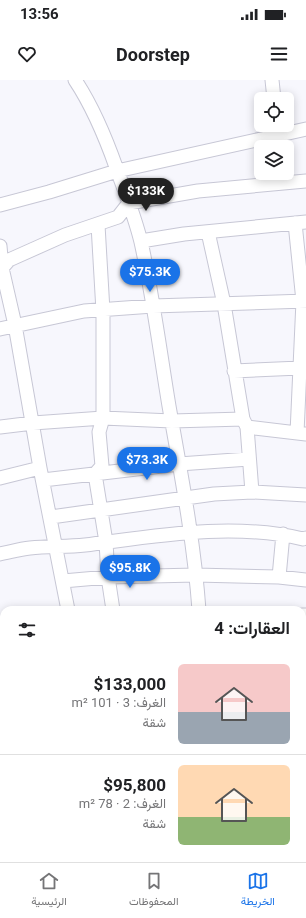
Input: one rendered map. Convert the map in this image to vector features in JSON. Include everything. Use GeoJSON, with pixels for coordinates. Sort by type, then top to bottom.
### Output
{"type":"FeatureCollection","features":[{"type":"Feature","properties":{"kind":"street"},"geometry":{"type":"LineString","coordinates":[[75,80],[88,100],[97,118],[129,203],[141,241],[191,533],[199,606]]}},
{"type":"Feature","properties":{"kind":"street"},"geometry":{"type":"LineString","coordinates":[[272,80],[273,92]]}},
{"type":"Feature","properties":{"kind":"street"},"geometry":{"type":"LineString","coordinates":[[294,129],[306,129]]}},
{"type":"Feature","properties":{"kind":"street"},"geometry":{"type":"LineString","coordinates":[[0,205],[117,171],[269,132]]}},
{"type":"Feature","properties":{"kind":"street"},"geometry":{"type":"LineString","coordinates":[[1,268],[9,260],[65,235],[118,217],[129,203],[198,191],[306,181]]}},
{"type":"Feature","properties":{"kind":"street"},"geometry":{"type":"LineString","coordinates":[[0,427],[103,418],[245,423],[301,433],[303,393],[300,368],[304,301],[301,222],[184,234],[141,241]]}},
{"type":"Feature","properties":{"kind":"street"},"geometry":{"type":"LineString","coordinates":[[95,474],[102,466],[99,432],[103,418],[103,311],[98,225]]}},
{"type":"Feature","properties":{"kind":"street"},"geometry":{"type":"LineString","coordinates":[[208,232],[224,304],[234,371],[245,423],[252,492]]}},
{"type":"Feature","properties":{"kind":"street"},"geometry":{"type":"LineString","coordinates":[[0,246],[1,268],[15,325],[67,606]]}},
{"type":"Feature","properties":{"kind":"street"},"geometry":{"type":"LineString","coordinates":[[0,329],[84,311],[103,311],[153,306],[304,301]]}},
{"type":"Feature","properties":{"kind":"street"},"geometry":{"type":"LineString","coordinates":[[234,371],[300,368]]}},
{"type":"Feature","properties":{"kind":"street"},"geometry":{"type":"LineString","coordinates":[[0,478],[42,474],[95,474],[179,464],[249,459]]}},
{"type":"Feature","properties":{"kind":"street"},"geometry":{"type":"LineString","coordinates":[[95,474],[106,542],[108,577],[112,606]]}},
{"type":"Feature","properties":{"kind":"street"},"geometry":{"type":"LineString","coordinates":[[51,517],[214,494],[252,492],[306,495]]}},
{"type":"Feature","properties":{"kind":"street"},"geometry":{"type":"LineString","coordinates":[[0,554],[30,548],[68,547],[191,533],[242,531],[283,534],[303,539],[306,538]]}},
{"type":"Feature","properties":{"kind":"street"},"geometry":{"type":"LineString","coordinates":[[279,577],[283,534]]}},
{"type":"Feature","properties":{"kind":"street"},"geometry":{"type":"LineString","coordinates":[[63,581],[108,577],[196,575],[279,577],[306,580]]}}]}
